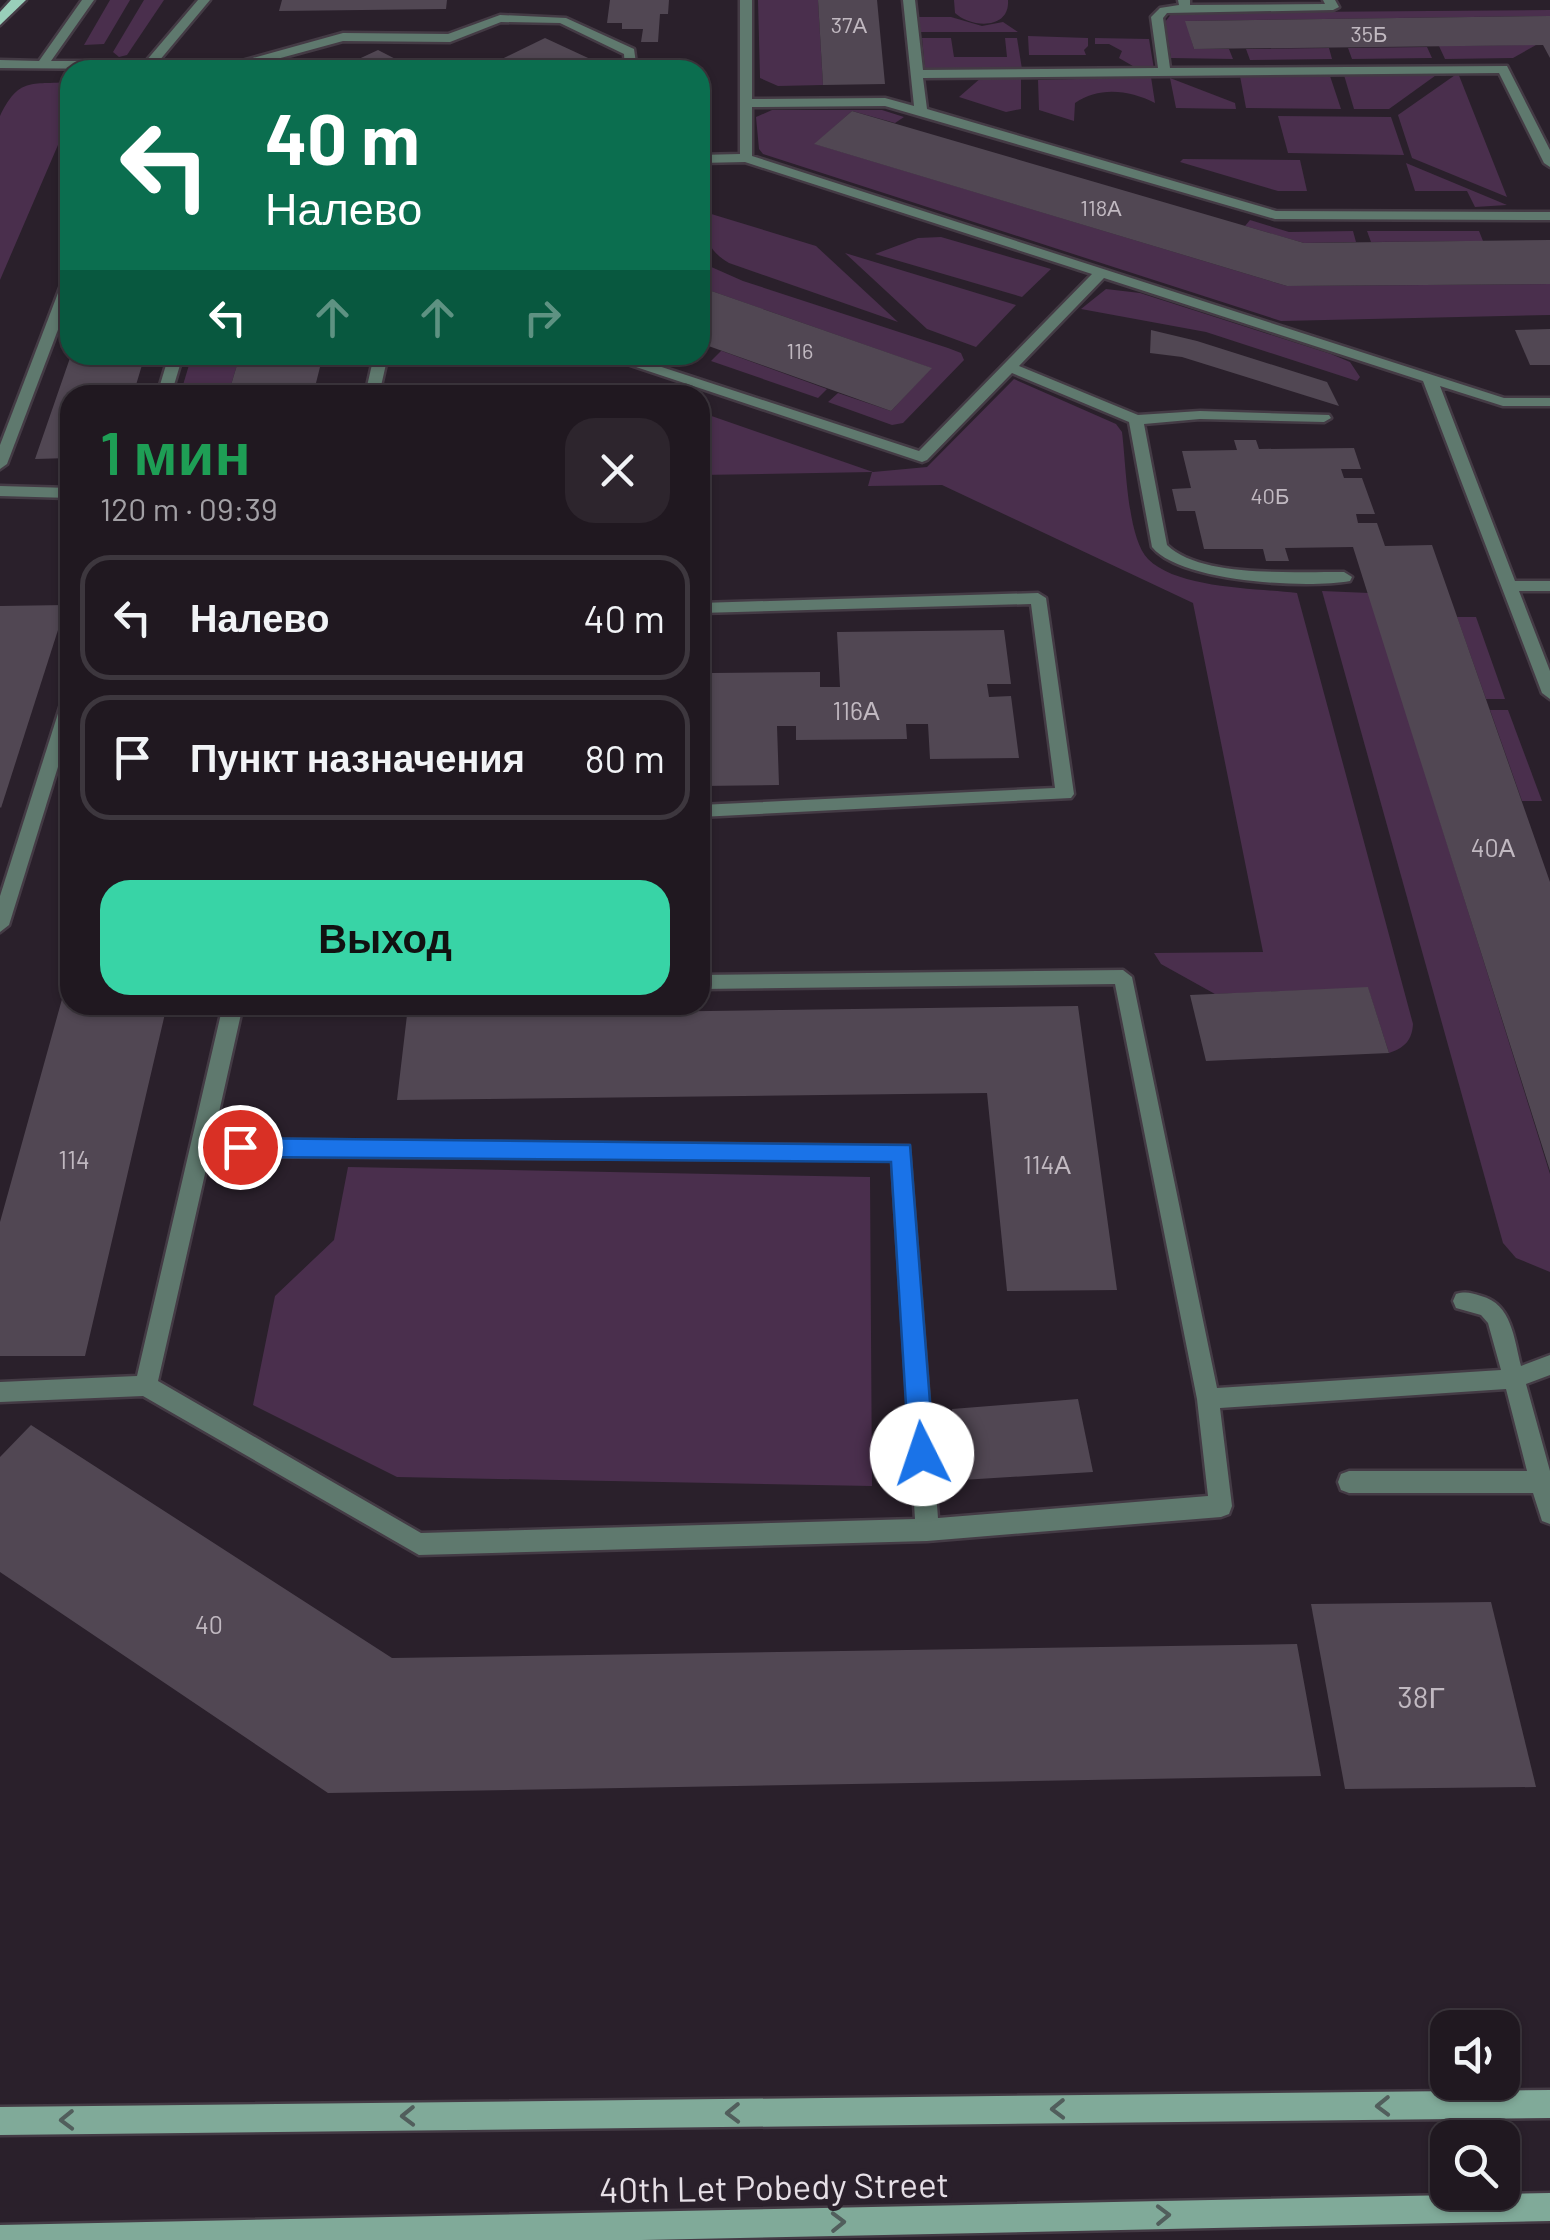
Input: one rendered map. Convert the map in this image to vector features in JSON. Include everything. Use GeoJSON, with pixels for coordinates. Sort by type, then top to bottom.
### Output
{"type":"FeatureCollection","features":[{"type":"Feature","properties":{"kind":"main road"},"geometry":{"type":"LineString","coordinates":[[0,7],[4,0]]}},
{"type":"Feature","properties":{"kind":"main road"},"geometry":{"type":"LineString","coordinates":[[0,22],[19,0]]}},
{"type":"Feature","properties":{"kind":"street"},"geometry":{"type":"LineString","coordinates":[[0,2121],[1550,2104]]}},
{"type":"Feature","properties":{"kind":"street","name":"40th Let Pobedy Street"},"geometry":{"type":"LineString","coordinates":[[0,2238],[399,2236],[1550,2207]]}},
{"type":"Feature","properties":{"kind":"lane"},"geometry":{"type":"LineString","coordinates":[[43,64],[88,0]]}},
{"type":"Feature","properties":{"kind":"lane"},"geometry":{"type":"LineString","coordinates":[[153,60],[204,0]]}},
{"type":"Feature","properties":{"kind":"lane"},"geometry":{"type":"LineString","coordinates":[[746,0],[746,158]]}},
{"type":"Feature","properties":{"kind":"lane"},"geometry":{"type":"LineString","coordinates":[[910,0],[921,111]]}},
{"type":"Feature","properties":{"kind":"lane"},"geometry":{"type":"LineString","coordinates":[[1164,71],[1158,17],[1164,10],[1185,4],[1332,7],[1329,0]]}},
{"type":"Feature","properties":{"kind":"lane"},"geometry":{"type":"LineString","coordinates":[[267,60],[343,36],[450,38],[500,18],[562,20],[630,52],[630,60]]}},
{"type":"Feature","properties":{"kind":"lane"},"geometry":{"type":"LineString","coordinates":[[0,64],[60,64]]}},
{"type":"Feature","properties":{"kind":"lane"},"geometry":{"type":"LineString","coordinates":[[918,74],[1503,70],[1550,163]]}},
{"type":"Feature","properties":{"kind":"lane"},"geometry":{"type":"LineString","coordinates":[[747,103],[886,102],[1275,215],[1550,216]]}},
{"type":"Feature","properties":{"kind":"lane"},"geometry":{"type":"LineString","coordinates":[[710,159],[746,158],[1503,402],[1550,402]]}},
{"type":"Feature","properties":{"kind":"lane"},"geometry":{"type":"LineString","coordinates":[[710,387],[922,457],[1103,271]]}},
{"type":"Feature","properties":{"kind":"lane"},"geometry":{"type":"LineString","coordinates":[[0,464],[60,306]]}},
{"type":"Feature","properties":{"kind":"lane"},"geometry":{"type":"LineString","coordinates":[[643,365],[704,385]]}},
{"type":"Feature","properties":{"kind":"lane"},"geometry":{"type":"LineString","coordinates":[[1009,367],[1136,420],[1200,415],[1324,418]]}},
{"type":"Feature","properties":{"kind":"lane"},"geometry":{"type":"LineString","coordinates":[[1428,378],[1550,693]]}},
{"type":"Feature","properties":{"kind":"lane"},"geometry":{"type":"LineString","coordinates":[[1136,420],[1160,547],[1166,556],[1192,567],[1344,577]]}},
{"type":"Feature","properties":{"kind":"lane"},"geometry":{"type":"LineString","coordinates":[[0,491],[60,492]]}},
{"type":"Feature","properties":{"kind":"lane"},"geometry":{"type":"LineString","coordinates":[[1508,586],[1550,586]]}},
{"type":"Feature","properties":{"kind":"lane"},"geometry":{"type":"LineString","coordinates":[[710,608],[1038,598],[1064,794],[710,811]]}},
{"type":"Feature","properties":{"kind":"lane"},"geometry":{"type":"LineString","coordinates":[[0,925],[6,887],[60,729]]}},
{"type":"Feature","properties":{"kind":"lane"},"geometry":{"type":"LineString","coordinates":[[0,1392],[146,1386],[419,1544],[926,1530],[1221,1506],[1208,1400],[1122,977],[710,982]]}},
{"type":"Feature","properties":{"kind":"lane"},"geometry":{"type":"LineString","coordinates":[[146,1386],[231,1015]]}},
{"type":"Feature","properties":{"kind":"lane"},"geometry":{"type":"LineString","coordinates":[[201,1147],[902,1152],[926,1530]]}},
{"type":"Feature","properties":{"kind":"lane"},"geometry":{"type":"LineString","coordinates":[[1464,1301],[1488,1308],[1498,1319],[1550,1514]]}},
{"type":"Feature","properties":{"kind":"lane"},"geometry":{"type":"LineString","coordinates":[[1208,1400],[1512,1379],[1550,1365]]}},
{"type":"Feature","properties":{"kind":"lane"},"geometry":{"type":"LineString","coordinates":[[1349,1482],[1542,1482]]}},
{"type":"Feature","properties":{"kind":"shaded area"},"geometry":{"type":"Polygon","coordinates":[[[110,0],[130,0],[104,44],[84,45],[110,0]]]}},
{"type":"Feature","properties":{"kind":"shaded area"},"geometry":{"type":"Polygon","coordinates":[[[144,0],[164,0],[127,55],[119,57],[113,52],[144,0]]]}},
{"type":"Feature","properties":{"kind":"shaded area"},"geometry":{"type":"Polygon","coordinates":[[[758,0],[818,0],[823,85],[778,86],[760,78],[758,0]]]}},
{"type":"Feature","properties":{"kind":"shaded area"},"geometry":{"type":"Polygon","coordinates":[[[954,0],[1008,0],[1003,17],[979,23],[955,13],[954,0]]]}},
{"type":"Feature","properties":{"kind":"shaded area"},"geometry":{"type":"Polygon","coordinates":[[[1550,10],[1550,16],[1186,21],[1194,49],[1229,49],[1233,59],[1171,58],[1165,22],[1172,13],[1550,10]]]}},
{"type":"Feature","properties":{"kind":"shaded area"},"geometry":{"type":"Polygon","coordinates":[[[919,17],[951,17],[982,26],[1003,22],[1018,32],[919,32],[919,17]]]}},
{"type":"Feature","properties":{"kind":"shaded area"},"geometry":{"type":"Polygon","coordinates":[[[1028,36],[1088,38],[1086,55],[1029,55],[1028,36]]]}},
{"type":"Feature","properties":{"kind":"shaded area"},"geometry":{"type":"Polygon","coordinates":[[[922,38],[951,38],[954,57],[1007,57],[1005,38],[1017,38],[1022,69],[925,70],[922,38]]]}},
{"type":"Feature","properties":{"kind":"shaded area"},"geometry":{"type":"Polygon","coordinates":[[[1095,38],[1149,39],[1154,69],[1138,69],[1119,58],[1122,51],[1109,44],[1095,44],[1095,38]]]}},
{"type":"Feature","properties":{"kind":"shaded area"},"geometry":{"type":"Polygon","coordinates":[[[1536,45],[1513,58],[1445,59],[1439,46],[1536,45]]]}},
{"type":"Feature","properties":{"kind":"shaded area"},"geometry":{"type":"Polygon","coordinates":[[[1427,47],[1432,58],[1352,59],[1348,48],[1427,47]]]}},
{"type":"Feature","properties":{"kind":"shaded area"},"geometry":{"type":"Polygon","coordinates":[[[1329,48],[1332,59],[1250,60],[1246,49],[1329,48]]]}},
{"type":"Feature","properties":{"kind":"shaded area"},"geometry":{"type":"Polygon","coordinates":[[[1439,73],[1389,109],[1354,109],[1344,75],[1439,73]]]}},
{"type":"Feature","properties":{"kind":"shaded area"},"geometry":{"type":"Polygon","coordinates":[[[1458,73],[1507,197],[1412,158],[1398,115],[1458,73]]]}},
{"type":"Feature","properties":{"kind":"shaded area"},"geometry":{"type":"Polygon","coordinates":[[[1021,76],[1021,109],[1006,112],[959,97],[982,77],[1021,76]]]}},
{"type":"Feature","properties":{"kind":"shaded area"},"geometry":{"type":"Polygon","coordinates":[[[1240,76],[1330,76],[1341,109],[1246,108],[1240,76]]]}},
{"type":"Feature","properties":{"kind":"shaded area"},"geometry":{"type":"Polygon","coordinates":[[[1151,77],[1155,103],[1135,95],[1104,92],[1075,103],[1074,121],[1039,110],[1038,80],[1151,77]]]}},
{"type":"Feature","properties":{"kind":"shaded area"},"geometry":{"type":"Polygon","coordinates":[[[1170,78],[1235,103],[1236,109],[1176,108],[1170,78]]]}},
{"type":"Feature","properties":{"kind":"shaded area"},"geometry":{"type":"Polygon","coordinates":[[[60,83],[60,140],[0,280],[0,116],[13,95],[35,84],[60,83]]]}},
{"type":"Feature","properties":{"kind":"shaded area"},"geometry":{"type":"Polygon","coordinates":[[[772,110],[882,110],[904,117],[895,123],[852,111],[815,144],[1287,286],[1550,284],[1550,315],[1281,321],[763,154],[759,149],[756,117],[772,110]]]}},
{"type":"Feature","properties":{"kind":"shaded area"},"geometry":{"type":"Polygon","coordinates":[[[1278,116],[1391,117],[1404,155],[1288,153],[1278,116]]]}},
{"type":"Feature","properties":{"kind":"shaded area"},"geometry":{"type":"Polygon","coordinates":[[[1300,160],[1307,191],[1278,191],[1180,162],[1300,160]]]}},
{"type":"Feature","properties":{"kind":"shaded area"},"geometry":{"type":"Polygon","coordinates":[[[1406,163],[1507,205],[1475,207],[1467,191],[1415,191],[1406,163]]]}},
{"type":"Feature","properties":{"kind":"shaded area"},"geometry":{"type":"Polygon","coordinates":[[[710,214],[816,246],[898,322],[729,263],[710,244],[710,214]]]}},
{"type":"Feature","properties":{"kind":"shaded area"},"geometry":{"type":"Polygon","coordinates":[[[1250,220],[1289,232],[1353,231],[1356,242],[1304,243],[1245,226],[1250,220]]]}},
{"type":"Feature","properties":{"kind":"shaded area"},"geometry":{"type":"Polygon","coordinates":[[[1367,231],[1479,231],[1483,241],[1371,242],[1367,231]]]}},
{"type":"Feature","properties":{"kind":"shaded area"},"geometry":{"type":"Polygon","coordinates":[[[941,237],[1051,269],[1022,297],[875,254],[918,238],[941,237]]]}},
{"type":"Feature","properties":{"kind":"shaded area"},"geometry":{"type":"Polygon","coordinates":[[[845,253],[1016,305],[976,347],[927,329],[845,253]]]}},
{"type":"Feature","properties":{"kind":"shaded area"},"geometry":{"type":"Polygon","coordinates":[[[710,266],[743,281],[948,348],[961,353],[964,360],[903,423],[892,425],[828,402],[838,393],[891,411],[931,368],[710,291],[710,266]]]}},
{"type":"Feature","properties":{"kind":"shaded area"},"geometry":{"type":"Polygon","coordinates":[[[1106,289],[1140,293],[1331,354],[1350,362],[1360,377],[1357,381],[1206,332],[1081,309],[1106,289]]]}},
{"type":"Feature","properties":{"kind":"shaded area"},"geometry":{"type":"Polygon","coordinates":[[[721,351],[827,389],[818,398],[711,361],[721,351]]]}},
{"type":"Feature","properties":{"kind":"shaded area"},"geometry":{"type":"Polygon","coordinates":[[[189,365],[237,365],[231,385],[183,385],[189,365]]]}},
{"type":"Feature","properties":{"kind":"shaded area"},"geometry":{"type":"Polygon","coordinates":[[[1014,379],[1116,424],[1122,432],[1136,535],[1148,559],[1161,569],[1198,582],[1297,593],[1413,1024],[1409,1039],[1399,1049],[1389,1053],[1368,988],[1215,994],[1161,964],[1154,953],[1263,952],[1193,603],[942,485],[868,486],[872,472],[710,475],[710,415],[873,472],[927,467],[1014,379]]]}},
{"type":"Feature","properties":{"kind":"shaded area"},"geometry":{"type":"Polygon","coordinates":[[[1322,591],[1369,593],[1550,1174],[1550,1272],[1516,1258],[1503,1243],[1322,591]]]}},
{"type":"Feature","properties":{"kind":"shaded area"},"geometry":{"type":"Polygon","coordinates":[[[1457,617],[1476,617],[1505,699],[1486,699],[1457,617]]]}},
{"type":"Feature","properties":{"kind":"shaded area"},"geometry":{"type":"Polygon","coordinates":[[[1490,710],[1508,710],[1542,801],[1522,801],[1490,710]]]}},
{"type":"Feature","properties":{"kind":"shaded area"},"geometry":{"type":"Polygon","coordinates":[[[348,1167],[870,1177],[872,1486],[397,1477],[253,1405],[275,1296],[334,1240],[348,1167]]]}},
{"type":"Feature","properties":{"kind":"building"},"geometry":{"type":"Polygon","coordinates":[[[282,0],[447,0],[446,9],[279,11],[282,0]]]}},
{"type":"Feature","properties":{"kind":"building"},"geometry":{"type":"Polygon","coordinates":[[[610,0],[669,0],[668,14],[660,14],[658,42],[641,42],[643,29],[622,29],[622,23],[607,23],[610,0]]]}},
{"type":"Feature","properties":{"kind":"building"},"geometry":{"type":"Polygon","coordinates":[[[818,0],[877,0],[885,84],[823,85],[818,0]]]}},
{"type":"Feature","properties":{"kind":"building"},"geometry":{"type":"Polygon","coordinates":[[[1550,16],[1550,58],[1543,45],[1194,49],[1185,21],[1550,16]]]}},
{"type":"Feature","properties":{"kind":"building"},"geometry":{"type":"Polygon","coordinates":[[[545,38],[592,60],[500,60],[545,38]]]}},
{"type":"Feature","properties":{"kind":"building"},"geometry":{"type":"Polygon","coordinates":[[[378,50],[398,60],[356,60],[378,50]]]}},
{"type":"Feature","properties":{"kind":"building"},"geometry":{"type":"Polygon","coordinates":[[[852,111],[1304,243],[1550,240],[1550,284],[1287,286],[814,144],[852,111]]]}},
{"type":"Feature","properties":{"kind":"building"},"geometry":{"type":"Polygon","coordinates":[[[710,290],[932,368],[891,411],[710,347],[710,290]]]}},
{"type":"Feature","properties":{"kind":"building"},"geometry":{"type":"Polygon","coordinates":[[[1550,329],[1550,365],[1530,365],[1515,330],[1550,329]]]}},
{"type":"Feature","properties":{"kind":"building"},"geometry":{"type":"Polygon","coordinates":[[[1151,330],[1327,382],[1339,406],[1182,357],[1150,353],[1151,330]]]}},
{"type":"Feature","properties":{"kind":"building"},"geometry":{"type":"Polygon","coordinates":[[[68,365],[142,365],[136,385],[61,385],[68,365]]]}},
{"type":"Feature","properties":{"kind":"building"},"geometry":{"type":"Polygon","coordinates":[[[237,365],[320,365],[316,385],[231,385],[237,365]]]}},
{"type":"Feature","properties":{"kind":"building"},"geometry":{"type":"Polygon","coordinates":[[[60,387],[60,458],[35,459],[60,387]]]}},
{"type":"Feature","properties":{"kind":"building"},"geometry":{"type":"Polygon","coordinates":[[[1234,440],[1256,440],[1259,449],[1354,448],[1361,469],[1341,469],[1344,478],[1362,478],[1375,514],[1356,514],[1358,523],[1377,523],[1385,546],[1432,545],[1550,882],[1550,1171],[1353,547],[1285,548],[1289,561],[1266,561],[1263,549],[1204,549],[1195,511],[1177,511],[1172,489],[1191,488],[1182,451],[1237,450],[1234,440]]]}},
{"type":"Feature","properties":{"kind":"building"},"geometry":{"type":"Polygon","coordinates":[[[60,605],[60,624],[1,808],[0,807],[0,606],[60,605]]]}},
{"type":"Feature","properties":{"kind":"building"},"geometry":{"type":"Polygon","coordinates":[[[1004,630],[1011,684],[987,684],[989,697],[1011,696],[1019,758],[930,759],[928,724],[906,724],[907,739],[796,740],[796,726],[777,726],[779,785],[710,786],[712,673],[820,672],[820,687],[840,687],[837,632],[1004,630]]]}},
{"type":"Feature","properties":{"kind":"building"},"geometry":{"type":"Polygon","coordinates":[[[1368,987],[1389,1053],[1206,1061],[1190,995],[1368,987]]]}},
{"type":"Feature","properties":{"kind":"building"},"geometry":{"type":"Polygon","coordinates":[[[60,1006],[60,1015],[165,1015],[85,1356],[0,1356],[0,1222],[60,1006]]]}},
{"type":"Feature","properties":{"kind":"building"},"geometry":{"type":"Polygon","coordinates":[[[1078,1006],[1117,1290],[1007,1291],[987,1093],[397,1100],[407,1015],[710,1015],[710,1011],[1078,1006]]]}},
{"type":"Feature","properties":{"kind":"building"},"geometry":{"type":"Polygon","coordinates":[[[1078,1399],[1093,1472],[962,1480],[952,1409],[1078,1399]]]}},
{"type":"Feature","properties":{"kind":"building"},"geometry":{"type":"Polygon","coordinates":[[[31,1425],[392,1658],[1297,1644],[1321,1776],[328,1793],[0,1572],[0,1457],[31,1425]]]}},
{"type":"Feature","properties":{"kind":"building"},"geometry":{"type":"Polygon","coordinates":[[[1491,1602],[1536,1787],[1345,1789],[1311,1604],[1491,1602]]]}},
{"type":"Feature","properties":{"kind":"route"},"geometry":{"type":"LineString","coordinates":[[240,1147],[902,1152],[922,1454]]}}]}
